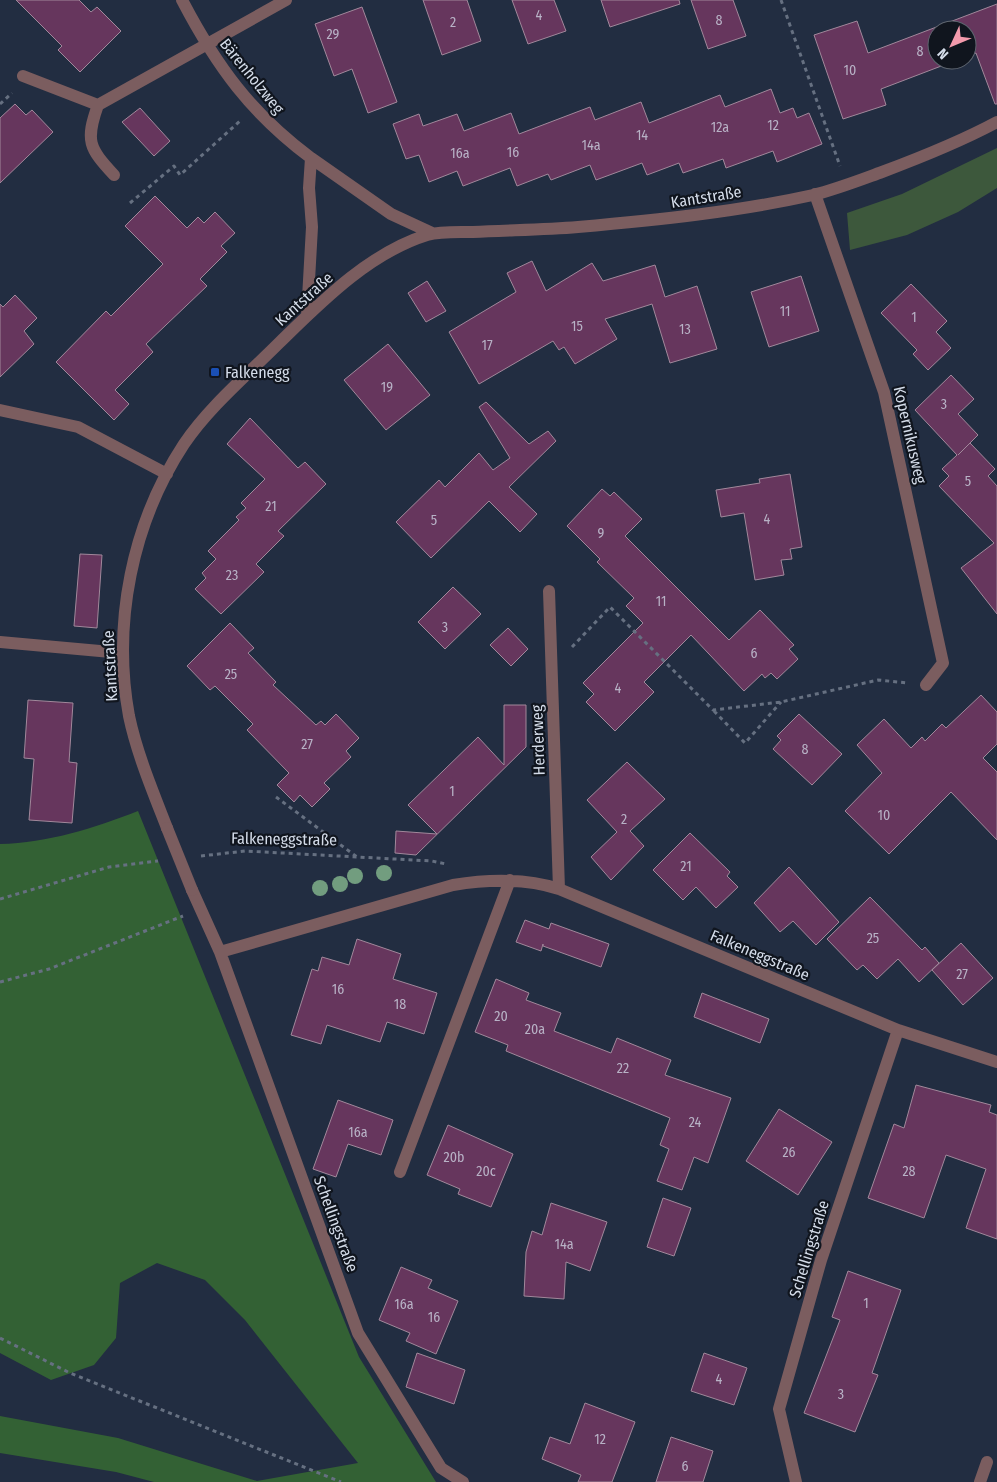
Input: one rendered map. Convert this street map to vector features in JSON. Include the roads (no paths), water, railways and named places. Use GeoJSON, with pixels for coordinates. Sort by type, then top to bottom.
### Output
{"type":"FeatureCollection","features":[{"type":"Feature","properties":{"kind":"street","name":"Bärenholzweg"},"geometry":{"type":"LineString","coordinates":[[182,0],[205,44],[253,108],[284,138],[391,214],[432,233]]}},
{"type":"Feature","properties":{"kind":"street"},"geometry":{"type":"LineString","coordinates":[[114,175],[96,155],[89,129],[98,105],[286,0]]}},
{"type":"Feature","properties":{"kind":"street"},"geometry":{"type":"LineString","coordinates":[[23,76],[98,105]]}},
{"type":"Feature","properties":{"kind":"street","name":"Kantstraße"},"geometry":{"type":"LineString","coordinates":[[220,952],[192,890],[148,778],[130,718],[122,654],[128,588],[143,528],[167,474],[186,442],[205,420],[307,316],[363,269],[407,242],[432,233],[549,229],[686,218],[815,194],[847,185],[954,145],[997,122]]}},
{"type":"Feature","properties":{"kind":"street"},"geometry":{"type":"LineString","coordinates":[[307,316],[312,226],[309,188],[311,158]]}},
{"type":"Feature","properties":{"kind":"street","name":"Kopernikusweg"},"geometry":{"type":"LineString","coordinates":[[815,194],[884,392],[943,663],[926,685]]}},
{"type":"Feature","properties":{"kind":"street"},"geometry":{"type":"LineString","coordinates":[[0,410],[78,427],[167,474]]}},
{"type":"Feature","properties":{"kind":"street","name":"Herderweg"},"geometry":{"type":"LineString","coordinates":[[549,591],[559,889]]}},
{"type":"Feature","properties":{"kind":"street"},"geometry":{"type":"LineString","coordinates":[[0,642],[122,654]]}},
{"type":"Feature","properties":{"kind":"street"},"geometry":{"type":"LineString","coordinates":[[400,1172],[510,880]]}},
{"type":"Feature","properties":{"kind":"street","name":"Falkeneggstraße"},"geometry":{"type":"LineString","coordinates":[[220,952],[445,887],[476,881],[510,880],[535,882],[559,889],[898,1030],[997,1062]]}},
{"type":"Feature","properties":{"kind":"street","name":"Schellingstraße"},"geometry":{"type":"LineString","coordinates":[[220,952],[358,1333],[441,1468],[463,1482]]}},
{"type":"Feature","properties":{"kind":"street","name":"Schellingstraße"},"geometry":{"type":"LineString","coordinates":[[796,1482],[779,1409],[821,1260],[898,1030]]}},
{"type":"Feature","properties":{"kind":"street"},"geometry":{"type":"LineString","coordinates":[[980,1482],[987,1462]]}},
{"type":"Feature","properties":{"kind":"place","name":"Falkenegg"},"geometry":{"type":"Point","coordinates":[215,372]}}]}
